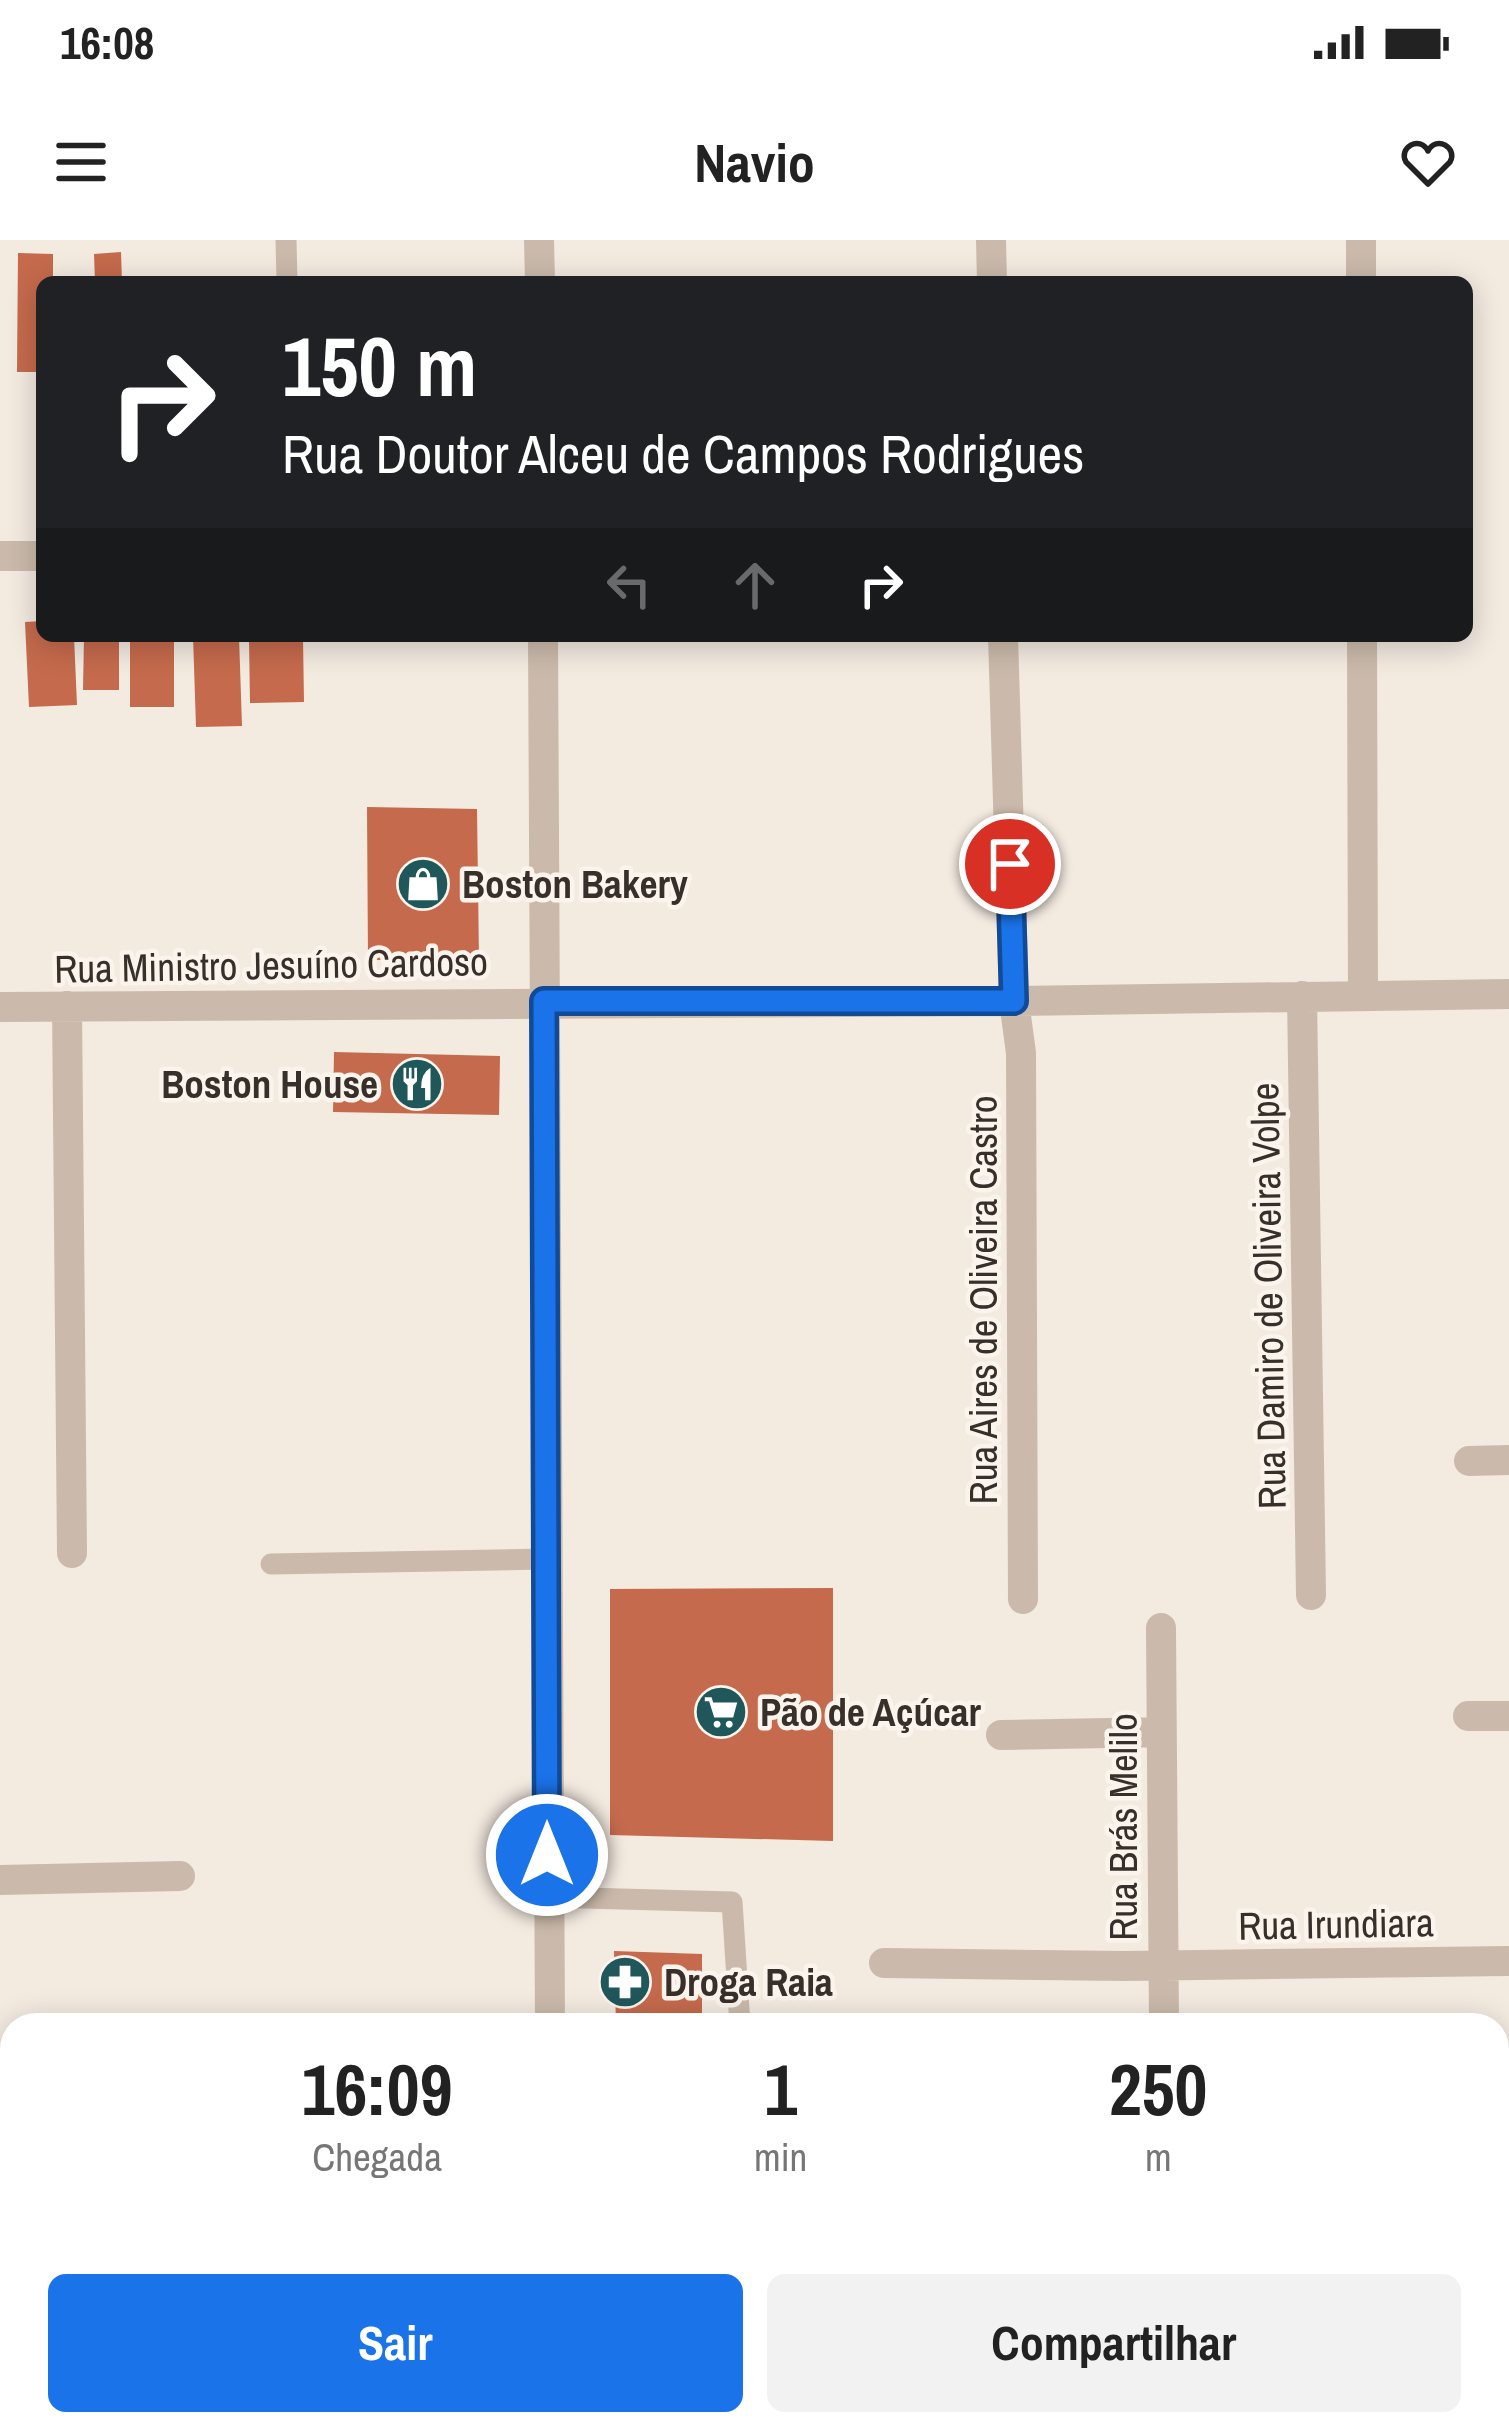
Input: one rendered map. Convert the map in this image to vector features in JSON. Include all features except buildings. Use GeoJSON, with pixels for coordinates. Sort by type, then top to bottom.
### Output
{"type":"FeatureCollection","features":[{"type":"Feature","properties":{"kind":"street"},"geometry":{"type":"LineString","coordinates":[[539,240],[540,276]]}},
{"type":"Feature","properties":{"kind":"street"},"geometry":{"type":"LineString","coordinates":[[991,240],[992,276]]}},
{"type":"Feature","properties":{"kind":"street"},"geometry":{"type":"LineString","coordinates":[[1361,240],[1361,276]]}},
{"type":"Feature","properties":{"kind":"street"},"geometry":{"type":"LineString","coordinates":[[0,556],[36,556]]}},
{"type":"Feature","properties":{"kind":"street"},"geometry":{"type":"LineString","coordinates":[[543,642],[550,2013]]}},
{"type":"Feature","properties":{"kind":"street","name":"Rua Aires de Oliveira Castro"},"geometry":{"type":"LineString","coordinates":[[1003,642],[1014,1001],[1021,1053],[1023,1599]]}},
{"type":"Feature","properties":{"kind":"street"},"geometry":{"type":"LineString","coordinates":[[1362,642],[1363,996]]}},
{"type":"Feature","properties":{"kind":"street","name":"Rua Ministro Jesuíno Cardoso"},"geometry":{"type":"LineString","coordinates":[[0,1006],[1509,994]]}},
{"type":"Feature","properties":{"kind":"street","name":"Rua Damiro de Oliveira Volpe"},"geometry":{"type":"LineString","coordinates":[[1302,996],[1311,1595]]}},
{"type":"Feature","properties":{"kind":"street"},"geometry":{"type":"LineString","coordinates":[[67,1006],[72,1553]]}},
{"type":"Feature","properties":{"kind":"street"},"geometry":{"type":"LineString","coordinates":[[1469,1461],[1509,1460]]}},
{"type":"Feature","properties":{"kind":"street","name":"Rua Brás Melilo"},"geometry":{"type":"LineString","coordinates":[[1161,1628],[1164,2013]]}},
{"type":"Feature","properties":{"kind":"street"},"geometry":{"type":"LineString","coordinates":[[1468,1716],[1509,1716]]}},
{"type":"Feature","properties":{"kind":"street"},"geometry":{"type":"LineString","coordinates":[[1000,1735],[1161,1732]]}},
{"type":"Feature","properties":{"kind":"street"},"geometry":{"type":"LineString","coordinates":[[0,1880],[180,1876]]}},
{"type":"Feature","properties":{"kind":"street","name":"Rua Irundiara"},"geometry":{"type":"LineString","coordinates":[[884,1964],[1509,1961]]}},
{"type":"Feature","properties":{"kind":"lane"},"geometry":{"type":"LineString","coordinates":[[286,240],[286,276]]}},
{"type":"Feature","properties":{"kind":"lane"},"geometry":{"type":"LineString","coordinates":[[271,1564],[546,1559]]}},
{"type":"Feature","properties":{"kind":"lane"},"geometry":{"type":"LineString","coordinates":[[547,1897],[732,1902],[739,2013]]}},
{"type":"Feature","properties":{"kind":"place","name":"Boston Bakery"},"geometry":{"type":"Point","coordinates":[423,884]}},
{"type":"Feature","properties":{"kind":"place","name":"Boston House"},"geometry":{"type":"Point","coordinates":[417,1084]}},
{"type":"Feature","properties":{"kind":"place","name":"Pão de Açúcar"},"geometry":{"type":"Point","coordinates":[721,1712]}},
{"type":"Feature","properties":{"kind":"place","name":"Droga Raia"},"geometry":{"type":"Point","coordinates":[625,1982]}},
{"type":"Feature","properties":{"kind":"route"},"geometry":{"type":"LineString","coordinates":[[547,1855],[544,1001],[1014,1001],[1010,864]]}}]}
